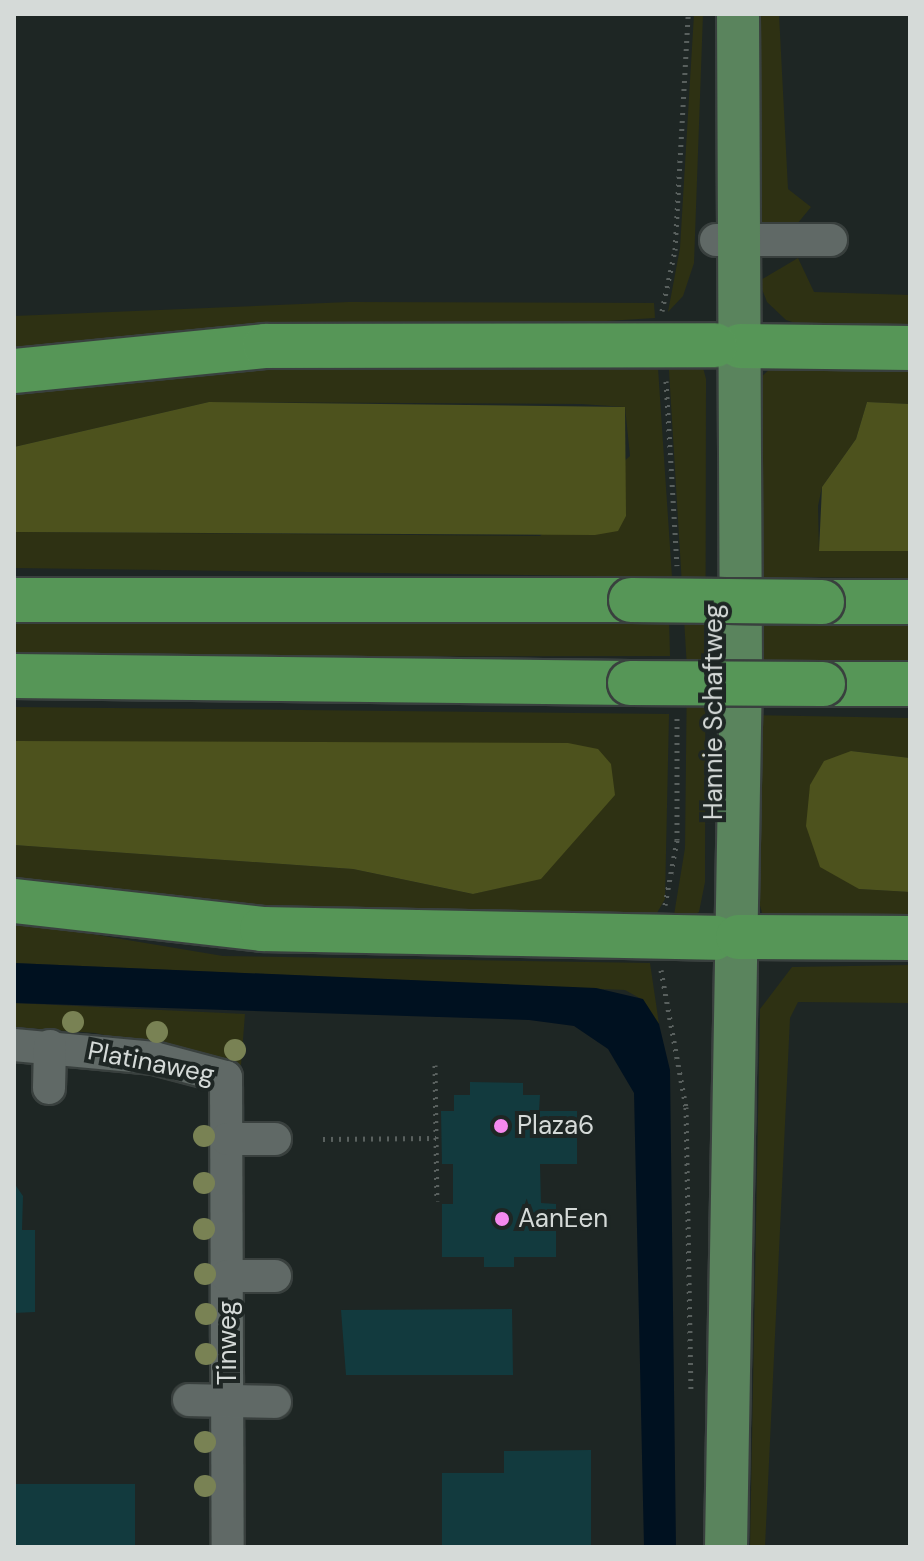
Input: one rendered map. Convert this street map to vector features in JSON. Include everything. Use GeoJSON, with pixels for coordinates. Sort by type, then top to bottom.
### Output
{"type":"FeatureCollection","features":[{"type":"Feature","properties":{"kind":"highway"},"geometry":{"type":"LineString","coordinates":[[14,371],[265,346],[728,345],[910,348]]}},
{"type":"Feature","properties":{"kind":"highway"},"geometry":{"type":"LineString","coordinates":[[14,600],[910,602]]}},
{"type":"Feature","properties":{"kind":"highway"},"geometry":{"type":"LineString","coordinates":[[14,676],[910,684]]}},
{"type":"Feature","properties":{"kind":"highway"},"geometry":{"type":"LineString","coordinates":[[14,901],[262,929],[726,938],[910,938]]}},
{"type":"Feature","properties":{"kind":"main road","name":"Hannie Schaftweg"},"geometry":{"type":"LineString","coordinates":[[720,14],[728,240],[726,938],[718,1396],[709,1403],[726,1547]]}},
{"type":"Feature","properties":{"kind":"main road","name":"Hannie Schaftweg"},"geometry":{"type":"LineString","coordinates":[[728,240],[738,14]]}},
{"type":"Feature","properties":{"kind":"street"},"geometry":{"type":"LineString","coordinates":[[728,240],[831,240]]}},
{"type":"Feature","properties":{"kind":"street","name":"Platinaweg"},"geometry":{"type":"LineString","coordinates":[[14,1045],[154,1058],[226,1077],[227,1139]]}},
{"type":"Feature","properties":{"kind":"street"},"geometry":{"type":"LineString","coordinates":[[49,1088],[50,1046]]}},
{"type":"Feature","properties":{"kind":"street"},"geometry":{"type":"LineString","coordinates":[[227,1139],[275,1139]]}},
{"type":"Feature","properties":{"kind":"street","name":"Tinweg"},"geometry":{"type":"LineString","coordinates":[[227,1139],[228,1547]]}},
{"type":"Feature","properties":{"kind":"street"},"geometry":{"type":"LineString","coordinates":[[227,1276],[275,1276]]}},
{"type":"Feature","properties":{"kind":"street"},"geometry":{"type":"LineString","coordinates":[[189,1400],[275,1402]]}},
{"type":"Feature","properties":{"kind":"path"},"geometry":{"type":"LineString","coordinates":[[661,314],[675,250],[688,14]]}},
{"type":"Feature","properties":{"kind":"path"},"geometry":{"type":"LineString","coordinates":[[665,370],[677,573]]}},
{"type":"Feature","properties":{"kind":"path"},"geometry":{"type":"LineString","coordinates":[[662,917],[677,850],[677,699]]}},
{"type":"Feature","properties":{"kind":"path"},"geometry":{"type":"LineString","coordinates":[[660,958],[686,1107],[709,1403]]}},
{"type":"Feature","properties":{"kind":"path"},"geometry":{"type":"LineString","coordinates":[[435,1065],[437,1201]]}},
{"type":"Feature","properties":{"kind":"path"},"geometry":{"type":"LineString","coordinates":[[323,1139],[436,1138]]}},
{"type":"Feature","properties":{"kind":"green space"},"geometry":{"type":"Polygon","coordinates":[[[694,14],[703,14],[694,263],[683,296],[668,312],[680,248],[694,14]]]}},
{"type":"Feature","properties":{"kind":"green space"},"geometry":{"type":"Polygon","coordinates":[[[751,14],[779,14],[788,189],[811,207],[793,229],[755,223],[751,14]]]}},
{"type":"Feature","properties":{"kind":"green space"},"geometry":{"type":"Polygon","coordinates":[[[798,258],[814,292],[910,295],[910,331],[817,330],[786,320],[767,302],[759,281],[798,258]]]}},
{"type":"Feature","properties":{"kind":"green space"},"geometry":{"type":"Polygon","coordinates":[[[349,302],[654,303],[655,318],[14,358],[14,316],[349,302]]]}},
{"type":"Feature","properties":{"kind":"green space"},"geometry":{"type":"Polygon","coordinates":[[[657,353],[672,577],[14,568],[14,532],[540,536],[630,456],[625,407],[581,404],[209,402],[14,447],[14,393],[169,374],[657,353]]]}},
{"type":"Feature","properties":{"kind":"green space"},"geometry":{"type":"Polygon","coordinates":[[[668,354],[702,364],[706,379],[705,882],[699,912],[685,922],[673,921],[685,848],[687,668],[668,354]]]}},
{"type":"Feature","properties":{"kind":"green space"},"geometry":{"type":"Polygon","coordinates":[[[773,366],[910,366],[910,404],[867,402],[856,439],[822,487],[818,506],[819,551],[910,551],[910,578],[755,577],[760,378],[773,366]]]}},
{"type":"Feature","properties":{"kind":"green space"},"geometry":{"type":"Polygon","coordinates":[[[209,402],[625,407],[626,516],[618,531],[595,535],[14,532],[14,447],[209,402]]]}},
{"type":"Feature","properties":{"kind":"green space"},"geometry":{"type":"Polygon","coordinates":[[[867,402],[910,404],[910,551],[819,551],[822,487],[856,439],[867,402]]]}},
{"type":"Feature","properties":{"kind":"green space"},"geometry":{"type":"Polygon","coordinates":[[[14,616],[669,618],[670,656],[14,657],[14,616]]]}},
{"type":"Feature","properties":{"kind":"green space"},"geometry":{"type":"Polygon","coordinates":[[[755,620],[910,621],[910,662],[757,662],[755,620]]]}},
{"type":"Feature","properties":{"kind":"green space"},"geometry":{"type":"Polygon","coordinates":[[[14,707],[669,714],[665,899],[649,927],[309,927],[14,893],[14,845],[353,869],[473,894],[541,878],[206,744],[14,741],[14,707]]]}},
{"type":"Feature","properties":{"kind":"green space"},"geometry":{"type":"Polygon","coordinates":[[[755,715],[910,718],[910,758],[851,751],[859,889],[910,892],[910,927],[782,926],[762,913],[755,887],[755,715]]]}},
{"type":"Feature","properties":{"kind":"green space"},"geometry":{"type":"Polygon","coordinates":[[[14,741],[568,743],[598,749],[611,764],[615,795],[541,879],[473,894],[353,869],[14,845],[14,741]]]}},
{"type":"Feature","properties":{"kind":"green space"},"geometry":{"type":"Polygon","coordinates":[[[851,751],[910,758],[910,892],[859,889],[820,867],[806,826],[810,785],[824,761],[851,751]]]}},
{"type":"Feature","properties":{"kind":"green space"},"geometry":{"type":"Polygon","coordinates":[[[14,921],[223,956],[650,963],[659,1024],[643,1000],[625,990],[14,963],[14,921]]]}},
{"type":"Feature","properties":{"kind":"green space"},"geometry":{"type":"Polygon","coordinates":[[[910,965],[910,1003],[798,1002],[790,1018],[765,1547],[750,1547],[760,1009],[792,967],[910,965]]]}},
{"type":"Feature","properties":{"kind":"green space"},"geometry":{"type":"Polygon","coordinates":[[[14,1003],[245,1014],[241,1065],[95,1033],[14,1027],[14,1003]]]}},
{"type":"Feature","properties":{"kind":"water"},"geometry":{"type":"Polygon","coordinates":[[[14,963],[596,988],[643,999],[659,1024],[670,1070],[676,1547],[644,1547],[634,1093],[608,1049],[574,1026],[529,1020],[14,1003],[14,963]]]}},
{"type":"Feature","properties":{"kind":"building"},"geometry":{"type":"Polygon","coordinates":[[[470,1082],[523,1083],[523,1095],[540,1095],[539,1111],[577,1111],[577,1164],[540,1164],[541,1203],[556,1204],[556,1257],[514,1257],[514,1267],[484,1267],[484,1257],[442,1257],[442,1204],[453,1204],[453,1164],[442,1164],[441,1111],[454,1111],[454,1095],[470,1095],[470,1082]]]}},
{"type":"Feature","properties":{"kind":"building"},"geometry":{"type":"Polygon","coordinates":[[[14,1183],[23,1196],[22,1230],[35,1230],[35,1312],[14,1313],[14,1183]]]}},
{"type":"Feature","properties":{"kind":"building"},"geometry":{"type":"Polygon","coordinates":[[[512,1309],[513,1375],[346,1375],[341,1310],[512,1309]]]}},
{"type":"Feature","properties":{"kind":"building"},"geometry":{"type":"Polygon","coordinates":[[[591,1450],[591,1547],[442,1547],[442,1473],[504,1473],[504,1451],[591,1450]]]}},
{"type":"Feature","properties":{"kind":"building"},"geometry":{"type":"Polygon","coordinates":[[[14,1484],[135,1484],[135,1547],[14,1547],[14,1484]]]}},
{"type":"Feature","properties":{"kind":"place","name":"Plaza6"},"geometry":{"type":"Point","coordinates":[501,1126]}},
{"type":"Feature","properties":{"kind":"place","name":"AanEen"},"geometry":{"type":"Point","coordinates":[502,1219]}}]}
